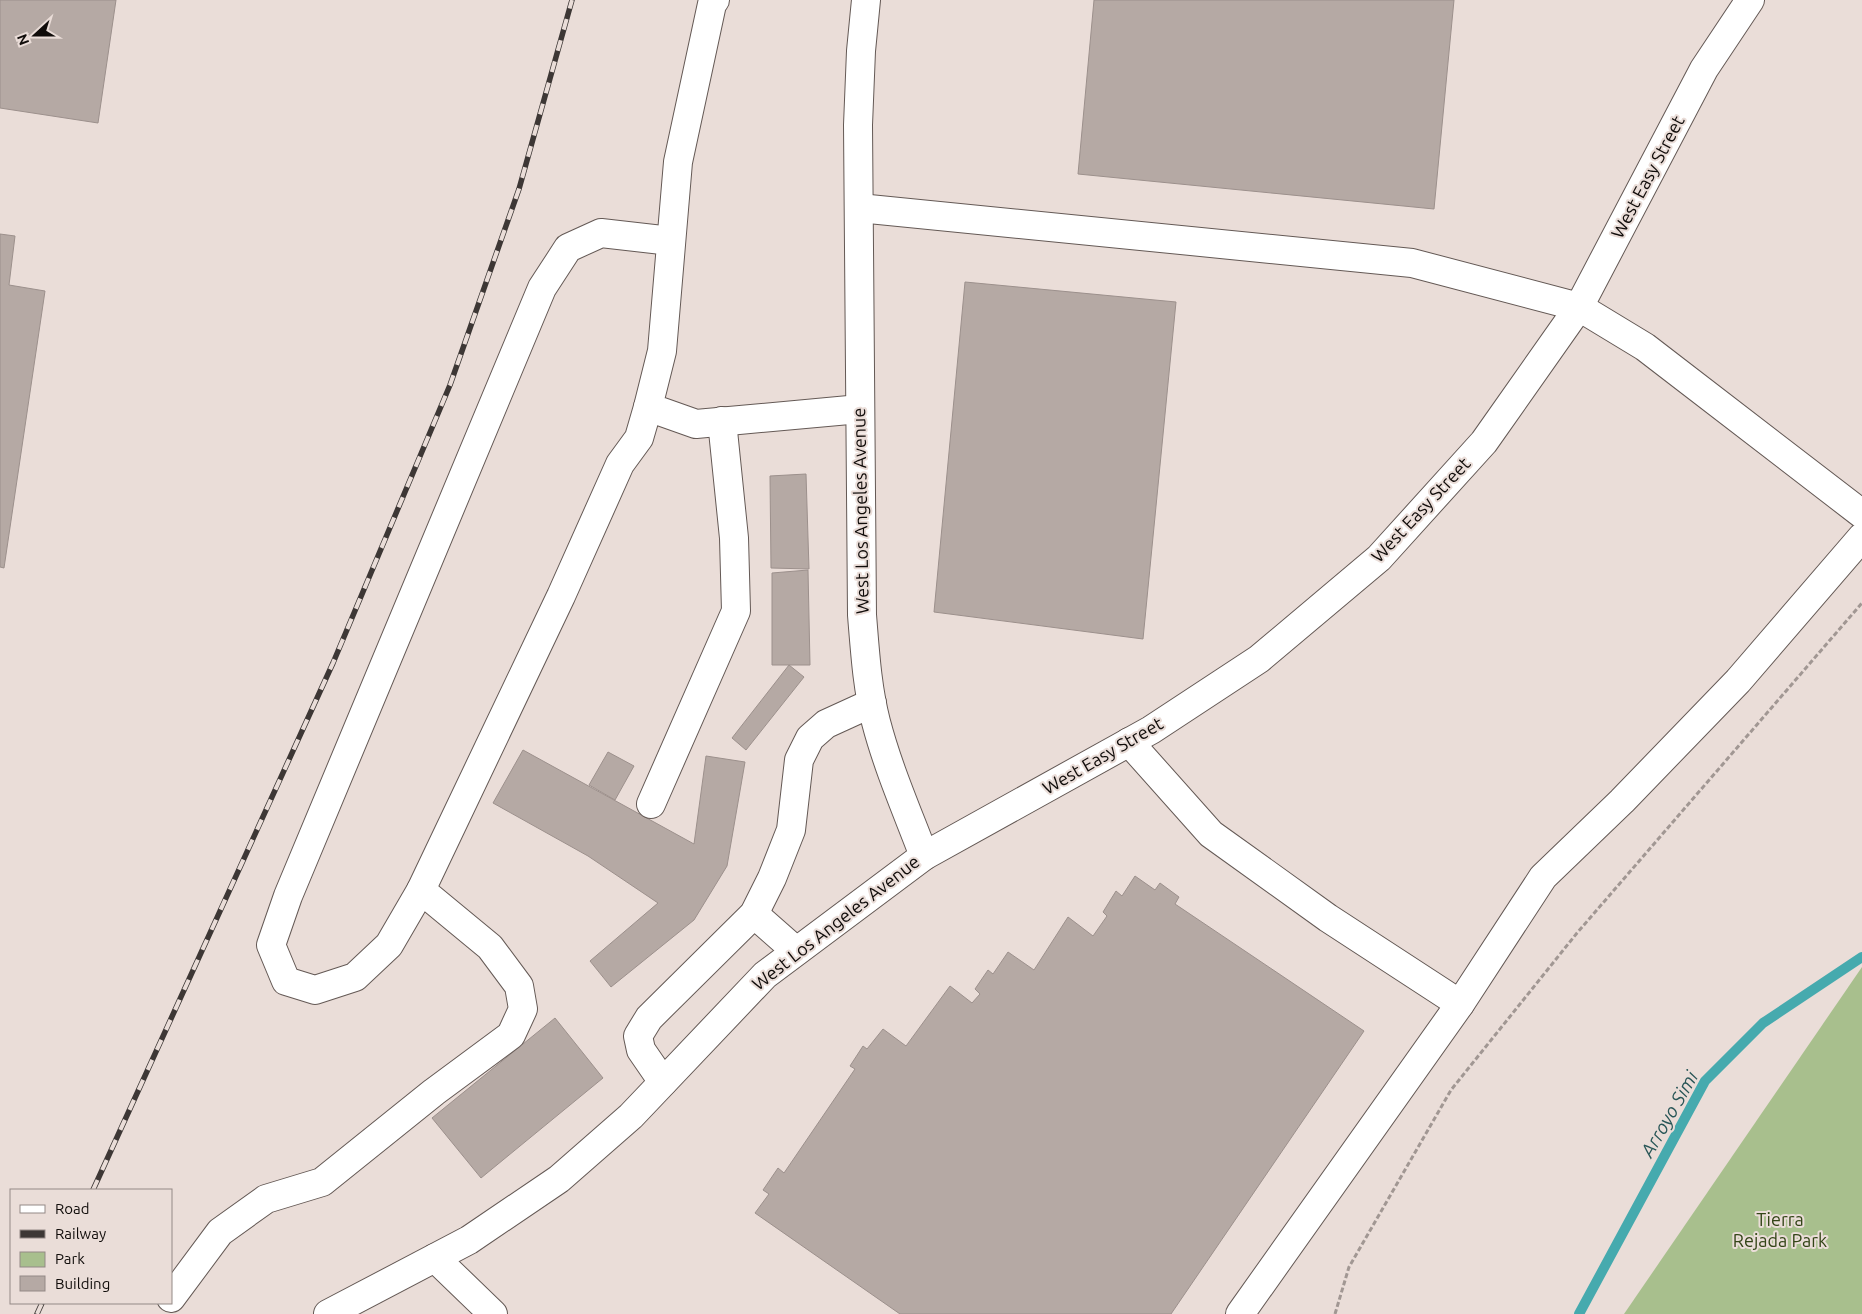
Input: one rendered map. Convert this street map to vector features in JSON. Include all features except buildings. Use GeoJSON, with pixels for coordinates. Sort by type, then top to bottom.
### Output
{"type":"FeatureCollection","features":[{"type":"Feature","properties":{"kind":"street"},"geometry":{"type":"LineString","coordinates":[[670,241],[601,233],[568,248],[542,288],[282,913],[271,945],[286,981],[315,990],[355,977],[389,945],[421,890],[561,596],[620,464],[639,438],[662,351],[678,162],[712,4],[715,0]]}},
{"type":"Feature","properties":{"kind":"street","name":"West Los Angeles Avenue"},"geometry":{"type":"LineString","coordinates":[[328,1314],[469,1240],[559,1179],[631,1116],[765,975],[924,856],[887,762],[867,678],[862,615],[858,144],[861,51],[866,0]]}},
{"type":"Feature","properties":{"kind":"street","name":"West Easy Street"},"geometry":{"type":"LineString","coordinates":[[924,856],[1151,730],[1259,659],[1379,558],[1484,442],[1580,307],[1704,69],[1750,0]]}},
{"type":"Feature","properties":{"kind":"street"},"geometry":{"type":"LineString","coordinates":[[859,208],[1412,263],[1580,307],[1645,347],[1862,514]]}},
{"type":"Feature","properties":{"kind":"street"},"geometry":{"type":"LineString","coordinates":[[648,407],[696,424],[860,408]]}},
{"type":"Feature","properties":{"kind":"street"},"geometry":{"type":"LineString","coordinates":[[651,804],[736,610],[734,538],[722,421]]}},
{"type":"Feature","properties":{"kind":"street"},"geometry":{"type":"LineString","coordinates":[[1240,1314],[1460,1004],[1543,878],[1622,801],[1738,681],[1862,537]]}},
{"type":"Feature","properties":{"kind":"street"},"geometry":{"type":"LineString","coordinates":[[663,1082],[641,1050],[638,1036],[649,1018],[754,914],[772,878],[791,830],[799,760],[810,738],[826,724],[872,703]]}},
{"type":"Feature","properties":{"kind":"street"},"geometry":{"type":"LineString","coordinates":[[1129,742],[1211,834],[1328,918],[1460,1004]]}},
{"type":"Feature","properties":{"kind":"street"},"geometry":{"type":"LineString","coordinates":[[172,1297],[220,1232],[266,1198],[322,1182],[434,1092],[511,1035],[523,1009],[519,986],[490,947],[421,890]]}},
{"type":"Feature","properties":{"kind":"street"},"geometry":{"type":"LineString","coordinates":[[754,914],[796,951]]}},
{"type":"Feature","properties":{"kind":"street"},"geometry":{"type":"LineString","coordinates":[[436,1258],[493,1314]]}},
{"type":"Feature","properties":{"kind":"street"},"geometry":{"type":"LineString","coordinates":[[159,1314],[167,1304]]}},
{"type":"Feature","properties":{"kind":"path"},"geometry":{"type":"LineString","coordinates":[[1335,1314],[1349,1267],[1452,1090],[1577,933],[1862,603]]}},
{"type":"Feature","properties":{"kind":"green space","name":"Tierra Rejada Park"},"geometry":{"type":"Polygon","coordinates":[[[1862,967],[1862,1314],[1624,1314],[1862,967]]]}},
{"type":"Feature","properties":{"kind":"waterway","name":"Arroyo Simi"},"geometry":{"type":"LineString","coordinates":[[1579,1314],[1705,1081],[1763,1023],[1862,957]]}},
{"type":"Feature","properties":{"kind":"railway"},"geometry":{"type":"LineString","coordinates":[[93,1189],[333,663],[450,385],[519,189],[572,0]]}},
{"type":"Feature","properties":{"kind":"railway"},"geometry":{"type":"LineString","coordinates":[[37,1314],[42,1304]]}}]}
